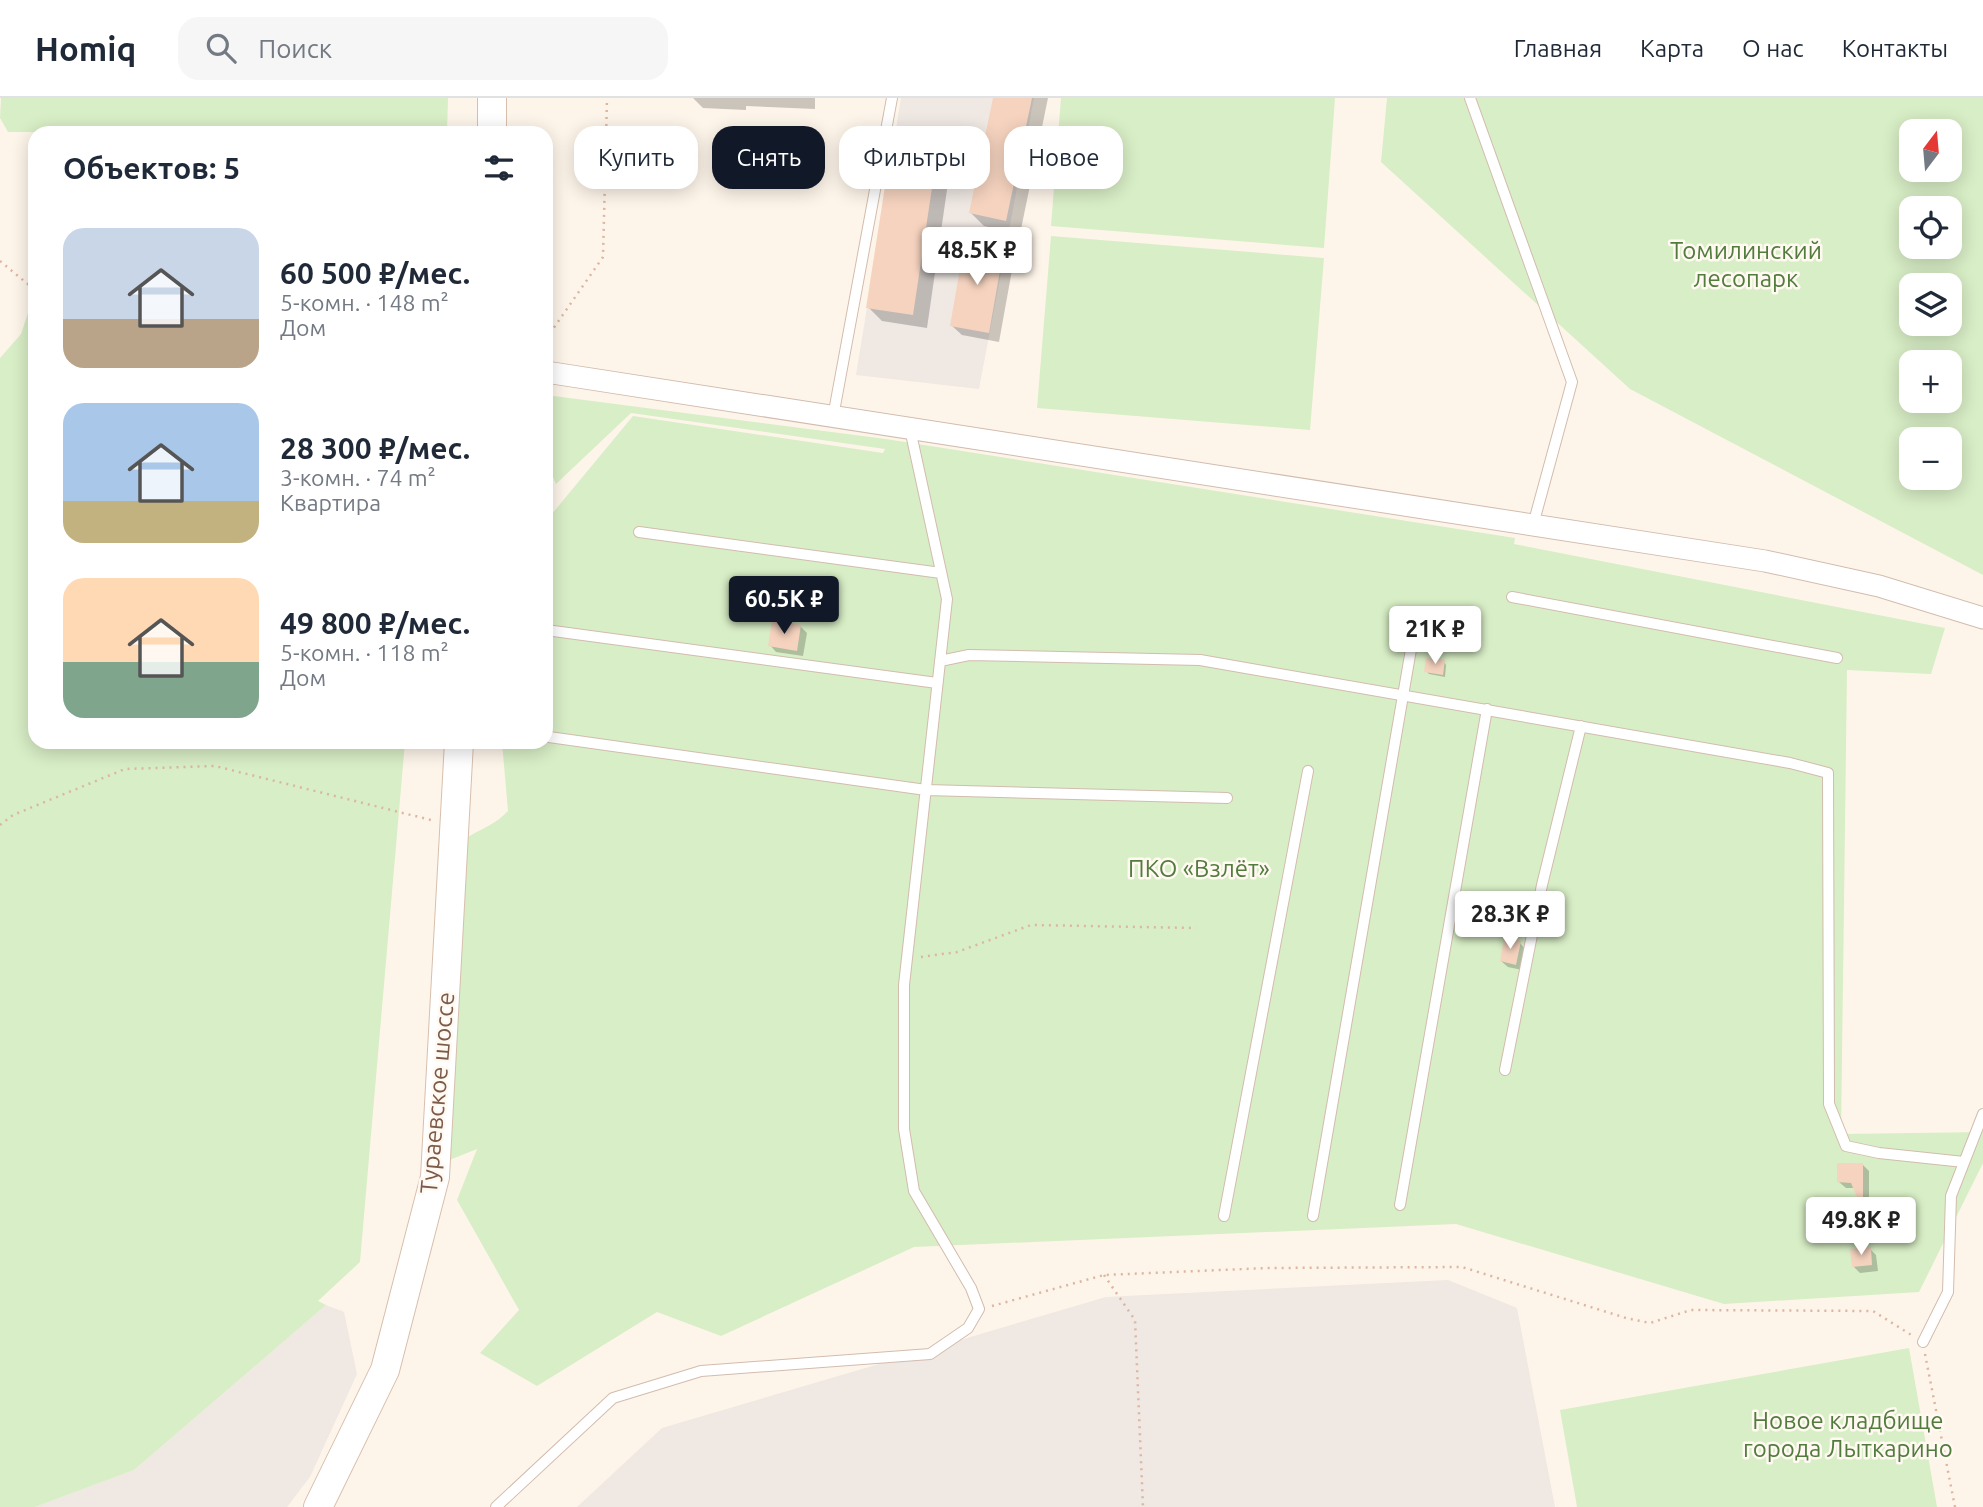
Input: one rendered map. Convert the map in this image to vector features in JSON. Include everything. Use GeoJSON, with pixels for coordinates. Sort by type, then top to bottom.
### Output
{"type":"FeatureCollection","features":[{"type":"Feature","properties":{"kind":"main road"},"geometry":{"type":"LineString","coordinates":[[492,98],[492,126]]}},
{"type":"Feature","properties":{"kind":"main road","name":"Тураевское шоссе"},"geometry":{"type":"LineString","coordinates":[[318,1507],[384,1370],[435,1177],[459,749]]}},
{"type":"Feature","properties":{"kind":"street"},"geometry":{"type":"LineString","coordinates":[[553,373],[1765,561],[1879,586],[1983,618]]}},
{"type":"Feature","properties":{"kind":"lane"},"geometry":{"type":"LineString","coordinates":[[833,416],[892,98]]}},
{"type":"Feature","properties":{"kind":"lane"},"geometry":{"type":"LineString","coordinates":[[1470,98],[1572,382],[1533,525]]}},
{"type":"Feature","properties":{"kind":"lane"},"geometry":{"type":"LineString","coordinates":[[496,1507],[613,1398],[701,1371],[930,1354],[968,1328],[979,1309],[971,1288],[914,1191],[904,1129],[904,985],[947,599],[910,429]]}},
{"type":"Feature","properties":{"kind":"lane"},"geometry":{"type":"LineString","coordinates":[[639,532],[941,573]]}},
{"type":"Feature","properties":{"kind":"lane"},"geometry":{"type":"LineString","coordinates":[[1512,597],[1837,658]]}},
{"type":"Feature","properties":{"kind":"lane"},"geometry":{"type":"LineString","coordinates":[[553,631],[937,683]]}},
{"type":"Feature","properties":{"kind":"lane"},"geometry":{"type":"LineString","coordinates":[[1313,1216],[1414,632]]}},
{"type":"Feature","properties":{"kind":"lane"},"geometry":{"type":"LineString","coordinates":[[940,660],[969,655],[1200,660],[1790,763],[1828,773],[1829,1104],[1846,1146],[1879,1153],[1964,1162]]}},
{"type":"Feature","properties":{"kind":"lane"},"geometry":{"type":"LineString","coordinates":[[1400,1205],[1487,709]]}},
{"type":"Feature","properties":{"kind":"lane"},"geometry":{"type":"LineString","coordinates":[[1505,1070],[1542,886],[1581,726]]}},
{"type":"Feature","properties":{"kind":"lane"},"geometry":{"type":"LineString","coordinates":[[553,738],[926,790],[1227,798]]}},
{"type":"Feature","properties":{"kind":"lane"},"geometry":{"type":"LineString","coordinates":[[1224,1216],[1308,771]]}},
{"type":"Feature","properties":{"kind":"lane"},"geometry":{"type":"LineString","coordinates":[[1923,1342],[1948,1292],[1951,1196],[1983,1114]]}},
{"type":"Feature","properties":{"kind":"path"},"geometry":{"type":"LineString","coordinates":[[553,329],[603,257],[607,98]]}},
{"type":"Feature","properties":{"kind":"path"},"geometry":{"type":"LineString","coordinates":[[0,261],[28,284]]}},
{"type":"Feature","properties":{"kind":"path"},"geometry":{"type":"LineString","coordinates":[[0,825],[13,815],[125,769],[215,766],[454,827]]}},
{"type":"Feature","properties":{"kind":"path"},"geometry":{"type":"LineString","coordinates":[[907,959],[957,952],[1031,925],[1196,928]]}},
{"type":"Feature","properties":{"kind":"path"},"geometry":{"type":"LineString","coordinates":[[979,1309],[1104,1275],[1268,1268],[1462,1267],[1650,1323],[1691,1310],[1873,1311],[1923,1342],[1955,1507]]}},
{"type":"Feature","properties":{"kind":"path"},"geometry":{"type":"LineString","coordinates":[[1104,1275],[1135,1320],[1143,1507]]}},
{"type":"Feature","properties":{"kind":"shaded area"},"geometry":{"type":"Polygon","coordinates":[[[901,98],[1034,98],[1029,126],[1004,126],[1004,189],[1017,189],[979,389],[856,375],[886,189],[990,189],[990,126],[896,126],[901,98]]]}},
{"type":"Feature","properties":{"kind":"shaded area"},"geometry":{"type":"Polygon","coordinates":[[[1448,1280],[1517,1308],[1555,1507],[577,1507],[662,1428],[1106,1297],[1448,1280]]]}},
{"type":"Feature","properties":{"kind":"shaded area"},"geometry":{"type":"Polygon","coordinates":[[[326,1305],[344,1312],[357,1374],[310,1477],[287,1507],[35,1507],[134,1470],[326,1305]]]}},
{"type":"Feature","properties":{"kind":"green space"},"geometry":{"type":"Polygon","coordinates":[[[1,98],[448,98],[447,126],[28,126],[28,132],[8,132],[0,118],[1,98]]]}},
{"type":"Feature","properties":{"kind":"green space"},"geometry":{"type":"Polygon","coordinates":[[[1061,98],[1335,98],[1324,248],[1051,226],[1054,189],[1123,189],[1123,126],[1059,126],[1061,98]]]}},
{"type":"Feature","properties":{"kind":"green space","name":"Томилинский лесопарк"},"geometry":{"type":"Polygon","coordinates":[[[1387,98],[1983,98],[1983,575],[1630,389],[1381,162],[1387,98]]]}},
{"type":"Feature","properties":{"kind":"green space"},"geometry":{"type":"Polygon","coordinates":[[[1051,236],[1324,258],[1310,430],[1037,408],[1051,236]]]}},
{"type":"Feature","properties":{"kind":"green space"},"geometry":{"type":"Polygon","coordinates":[[[28,313],[28,749],[404,749],[360,1262],[318,1301],[326,1305],[134,1470],[35,1507],[0,1507],[0,358],[21,334],[28,313]]]}},
{"type":"Feature","properties":{"kind":"green space","name":"ПКО «Взлёт»"},"geometry":{"type":"Polygon","coordinates":[[[553,396],[886,439],[1515,538],[1514,544],[1945,628],[1931,674],[1847,670],[1841,1134],[1983,1132],[1983,1163],[1919,1292],[1724,1304],[1456,1224],[914,1247],[721,1336],[657,1312],[537,1386],[480,1353],[519,1310],[457,1200],[477,1149],[447,1161],[466,838],[508,811],[503,749],[553,749],[553,513],[633,416],[883,453],[885,449],[631,413],[556,484],[553,477],[553,396]]]}},
{"type":"Feature","properties":{"kind":"green space","name":"Новое кладбище города Лыткарино"},"geometry":{"type":"Polygon","coordinates":[[[1909,1348],[1937,1507],[1577,1507],[1560,1410],[1909,1348]]]}},
{"type":"Feature","properties":{"kind":"building"},"geometry":{"type":"Polygon","coordinates":[[[993,98],[1032,98],[1026,126],[1004,126],[1004,189],[1013,189],[1006,221],[969,213],[974,189],[990,189],[990,126],[987,126],[993,98]]]}},
{"type":"Feature","properties":{"kind":"building"},"geometry":{"type":"Polygon","coordinates":[[[885,189],[932,189],[913,315],[866,308],[885,189]]]}},
{"type":"Feature","properties":{"kind":"building"},"geometry":{"type":"Polygon","coordinates":[[[965,240],[1004,248],[989,333],[950,326],[965,240]]]}},
{"type":"Feature","properties":{"kind":"building"},"geometry":{"type":"Polygon","coordinates":[[[772,620],[801,625],[797,651],[768,646],[772,620]]]}},
{"type":"Feature","properties":{"kind":"building"},"geometry":{"type":"Polygon","coordinates":[[[1426,658],[1445,660],[1443,675],[1424,672],[1426,658]]]}},
{"type":"Feature","properties":{"kind":"building"},"geometry":{"type":"Polygon","coordinates":[[[1504,938],[1521,941],[1516,965],[1500,961],[1504,938]]]}},
{"type":"Feature","properties":{"kind":"building"},"geometry":{"type":"Polygon","coordinates":[[[1837,1163],[1863,1163],[1863,1211],[1851,1183],[1837,1182],[1837,1163]]]}},
{"type":"Feature","properties":{"kind":"building"},"geometry":{"type":"Polygon","coordinates":[[[1871,1247],[1872,1265],[1852,1267],[1850,1249],[1871,1247]]]}}]}
